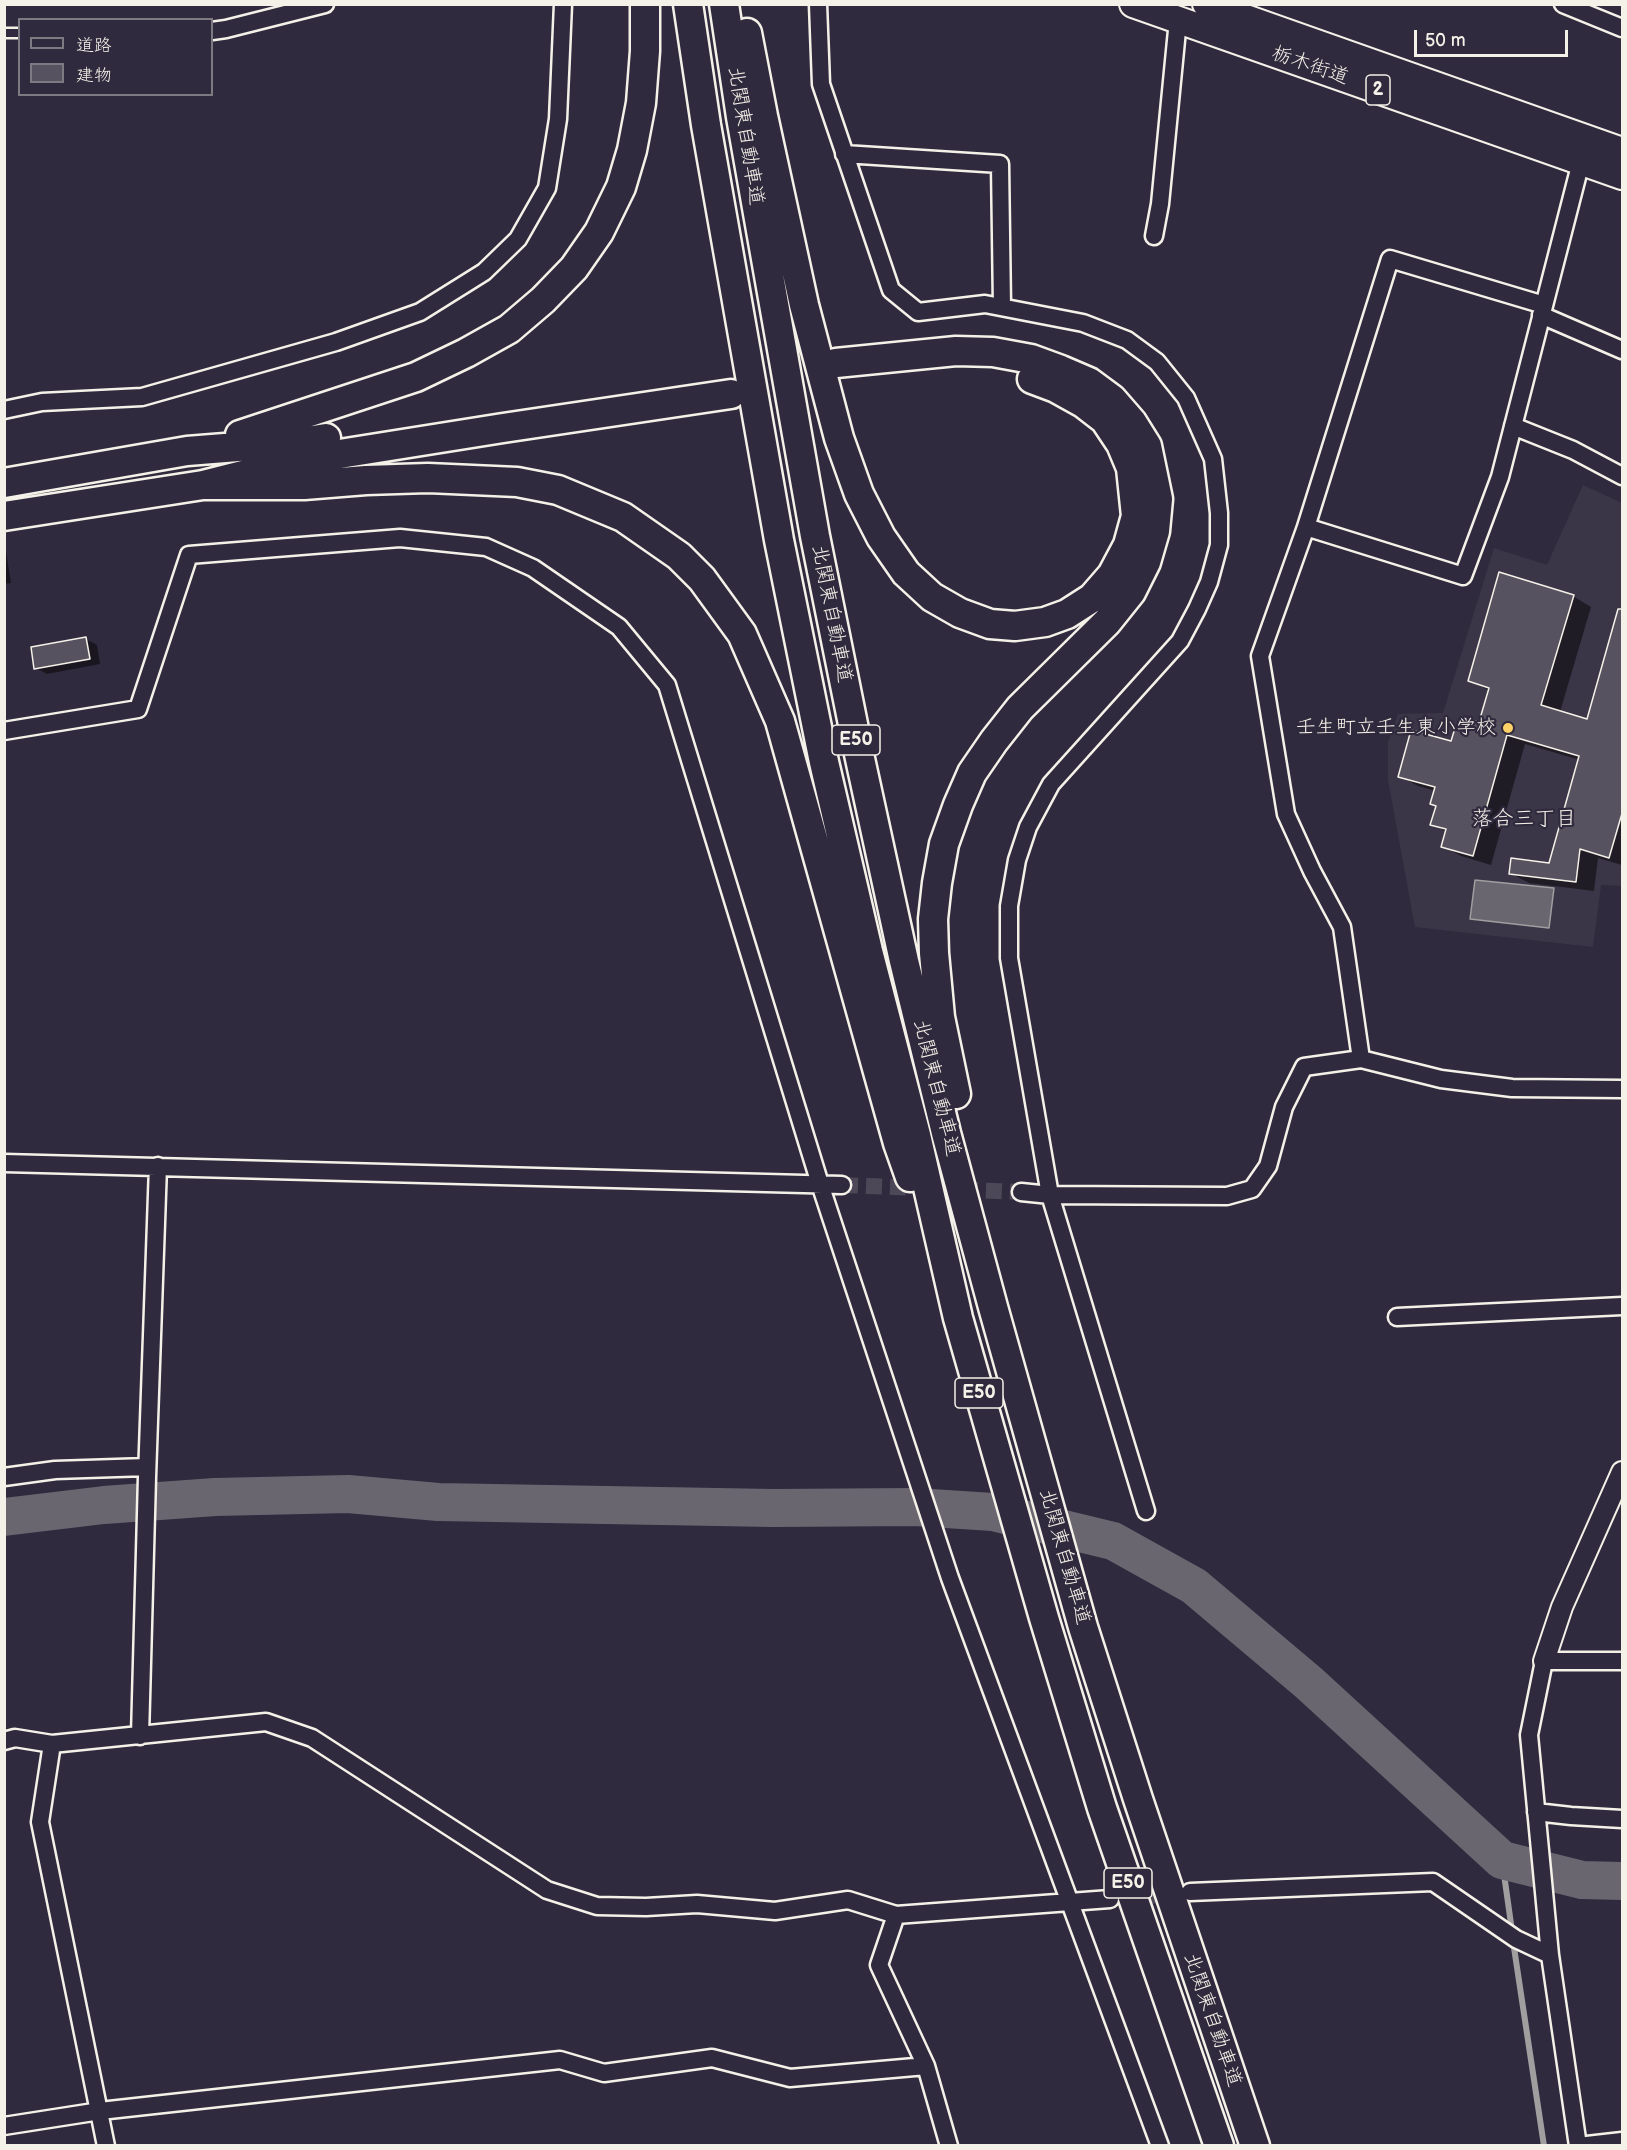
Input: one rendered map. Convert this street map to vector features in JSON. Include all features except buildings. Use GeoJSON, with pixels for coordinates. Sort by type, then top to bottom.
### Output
{"type":"FeatureCollection","features":[{"type":"Feature","properties":{"kind":"highway"},"geometry":{"type":"LineString","coordinates":[[187,451],[416,377],[509,329],[543,300],[574,268],[599,232],[621,187],[632,150],[641,103],[645,51],[645,4]]}},
{"type":"Feature","properties":{"kind":"highway","name":"北関東自動車道"},"geometry":{"type":"LineString","coordinates":[[688,4],[706,125],[768,482],[824,762],[868,951],[916,1135],[958,1318],[1044,1618],[1102,1808],[1219,2145]]}},
{"type":"Feature","properties":{"kind":"highway","name":"北関東自動車道"},"geometry":{"type":"LineString","coordinates":[[724,4],[776,322],[815,536],[904,961],[946,1133],[1083,1626],[1141,1810],[1255,2145]]}},
{"type":"Feature","properties":{"kind":"highway"},"geometry":{"type":"LineString","coordinates":[[742,4],[763,116],[804,305],[839,438],[859,494],[881,537],[906,573],[932,597],[960,613],[990,624],[1025,625],[1045,622],[1067,614],[1092,598],[1112,575],[1128,545],[1136,516],[1131,468],[1105,420],[1083,403],[1056,388],[1029,378],[999,372],[839,372],[956,351],[993,352],[1031,359],[1089,382],[1112,399],[1147,446],[1153,471],[1158,499],[1155,531],[1146,562],[1131,592],[1107,622],[1020,708],[972,773],[944,844],[937,883],[933,919],[940,1017],[964,1129],[1010,1306],[1038,1466]]}},
{"type":"Feature","properties":{"kind":"highway"},"geometry":{"type":"LineString","coordinates":[[4,483],[187,451],[301,442],[501,408],[730,385],[503,428],[302,460],[203,485],[4,516]]}},
{"type":"Feature","properties":{"kind":"highway"},"geometry":{"type":"LineString","coordinates":[[203,485],[304,485],[428,478],[517,482],[558,490],[623,517],[679,556],[702,579],[742,634],[780,721],[898,1143],[958,1318]]}},
{"type":"Feature","properties":{"kind":"main road","name":"栃木街道"},"geometry":{"type":"LineString","coordinates":[[1133,4],[1584,150],[1623,151]]}},
{"type":"Feature","properties":{"kind":"main road","name":"栃木街道"},"geometry":{"type":"LineString","coordinates":[[1206,4],[1584,150],[1623,176]]}},
{"type":"Feature","properties":{"kind":"street"},"geometry":{"type":"LineString","coordinates":[[213,31],[325,4]]}},
{"type":"Feature","properties":{"kind":"street"},"geometry":{"type":"LineString","coordinates":[[4,410],[42,402],[142,397],[336,342],[420,312],[484,272],[518,239],[547,188],[558,119],[563,4]]}},
{"type":"Feature","properties":{"kind":"street"},"geometry":{"type":"LineString","coordinates":[[818,4],[820,84],[891,290],[918,312],[985,304],[1083,322],[1127,340],[1157,362],[1186,398],[1213,459],[1219,513],[1219,545],[1209,582],[1180,640],[1051,784],[1028,827],[1017,860],[1009,906],[1009,958],[1050,1195],[1146,1511]]}},
{"type":"Feature","properties":{"kind":"street"},"geometry":{"type":"LineString","coordinates":[[1569,6],[1623,28]]}},
{"type":"Feature","properties":{"kind":"street"},"geometry":{"type":"LineString","coordinates":[[1154,236],[1160,204],[1178,20]]}},
{"type":"Feature","properties":{"kind":"street"},"geometry":{"type":"LineString","coordinates":[[1306,527],[1463,576],[1500,477],[1584,150]]}},
{"type":"Feature","properties":{"kind":"street"},"geometry":{"type":"LineString","coordinates":[[844,154],[1000,164],[1002,307]]}},
{"type":"Feature","properties":{"kind":"street"},"geometry":{"type":"LineString","coordinates":[[1361,1059],[1342,927],[1312,871],[1286,814],[1260,656],[1306,527],[1390,259],[1542,310],[1623,350]]}},
{"type":"Feature","properties":{"kind":"street"},"geometry":{"type":"LineString","coordinates":[[1513,426],[1573,450],[1623,476]]}},
{"type":"Feature","properties":{"kind":"street"},"geometry":{"type":"LineString","coordinates":[[4,731],[138,709],[189,555],[400,538],[486,547],[533,568],[619,627],[667,685],[820,1184],[922,1496],[1068,1902],[1160,2145]]}},
{"type":"Feature","properties":{"kind":"street"},"geometry":{"type":"LineString","coordinates":[[1021,1192],[1050,1195],[1227,1196],[1252,1189],[1268,1166],[1284,1107],[1304,1067],[1361,1059],[1441,1079],[1512,1088],[1623,1089]]}},
{"type":"Feature","properties":{"kind":"street"},"geometry":{"type":"LineString","coordinates":[[4,1163],[842,1185]]}},
{"type":"Feature","properties":{"kind":"street"},"geometry":{"type":"LineString","coordinates":[[140,1736],[158,1166]]}},
{"type":"Feature","properties":{"kind":"street"},"geometry":{"type":"LineString","coordinates":[[1397,1317],[1623,1306]]}},
{"type":"Feature","properties":{"kind":"street"},"geometry":{"type":"LineString","coordinates":[[4,1477],[55,1470],[147,1467]]}},
{"type":"Feature","properties":{"kind":"street"},"geometry":{"type":"LineString","coordinates":[[1621,1479],[1562,1607],[1544,1661],[1528,1735],[1550,1955],[1578,2145],[1623,2141]]}},
{"type":"Feature","properties":{"kind":"street"},"geometry":{"type":"LineString","coordinates":[[1544,1661],[1623,1661]]}},
{"type":"Feature","properties":{"kind":"street"},"geometry":{"type":"LineString","coordinates":[[4,1741],[15,1738],[52,1744],[266,1722],[312,1738],[547,1890],[597,1906],[646,1908],[697,1904],[775,1911],[848,1900],[896,1915],[1110,1899]]}},
{"type":"Feature","properties":{"kind":"street"},"geometry":{"type":"LineString","coordinates":[[52,1744],[40,1822],[106,2145]]}},
{"type":"Feature","properties":{"kind":"street"},"geometry":{"type":"LineString","coordinates":[[1536,1812],[1623,1818]]}},
{"type":"Feature","properties":{"kind":"street"},"geometry":{"type":"LineString","coordinates":[[1190,1892],[1433,1882],[1516,1939],[1550,1955]]}},
{"type":"Feature","properties":{"kind":"street"},"geometry":{"type":"LineString","coordinates":[[896,1915],[879,1965],[926,2066],[949,2145]]}},
{"type":"Feature","properties":{"kind":"street"},"geometry":{"type":"LineString","coordinates":[[4,2126],[100,2111],[560,2060],[604,2073],[712,2058],[790,2078],[926,2066]]}},
{"type":"Feature","properties":{"kind":"shaded area","name":"壬生町立壬生東小学校"},"geometry":{"type":"Polygon","coordinates":[[[1583,485],[1622,503],[1622,886],[1601,885],[1593,947],[1415,927],[1388,780],[1388,742],[1398,714],[1443,713],[1494,548],[1547,565],[1583,485]]]}},
{"type":"Feature","properties":{"kind":"shaded area"},"geometry":{"type":"Polygon","coordinates":[[[1475,880],[1554,888],[1549,928],[1470,919],[1475,880]]]}},
{"type":"Feature","properties":{"kind":"waterway"},"geometry":{"type":"LineString","coordinates":[[4,1517],[104,1505],[215,1497],[348,1494],[438,1502],[773,1508],[915,1507],[993,1512],[1113,1541],[1194,1586],[1309,1683],[1502,1860],[1582,1880],[1622,1881]]}},
{"type":"Feature","properties":{"kind":"waterway"},"geometry":{"type":"LineString","coordinates":[[1502,1860],[1512,1931]]}},
{"type":"Feature","properties":{"kind":"waterway"},"geometry":{"type":"LineString","coordinates":[[1513,1941],[1544,2146]]}},
{"type":"Feature","properties":{"kind":"tunnel"},"geometry":{"type":"LineString","coordinates":[[731,394],[841,381]]}},
{"type":"Feature","properties":{"kind":"tunnel"},"geometry":{"type":"LineString","coordinates":[[842,1185],[1021,1192]]}},
{"type":"Feature","properties":{"kind":"tunnel"},"geometry":{"type":"LineString","coordinates":[[1126,1898],[1178,1893]]}},
{"type":"Feature","properties":{"kind":"place","name":"壬生町立壬生東小学校"},"geometry":{"type":"Point","coordinates":[1508,728]}},
{"type":"Feature","properties":{"kind":"district","name":"落合三丁目"},"geometry":{"type":"Point","coordinates":[1524,820]}}]}
